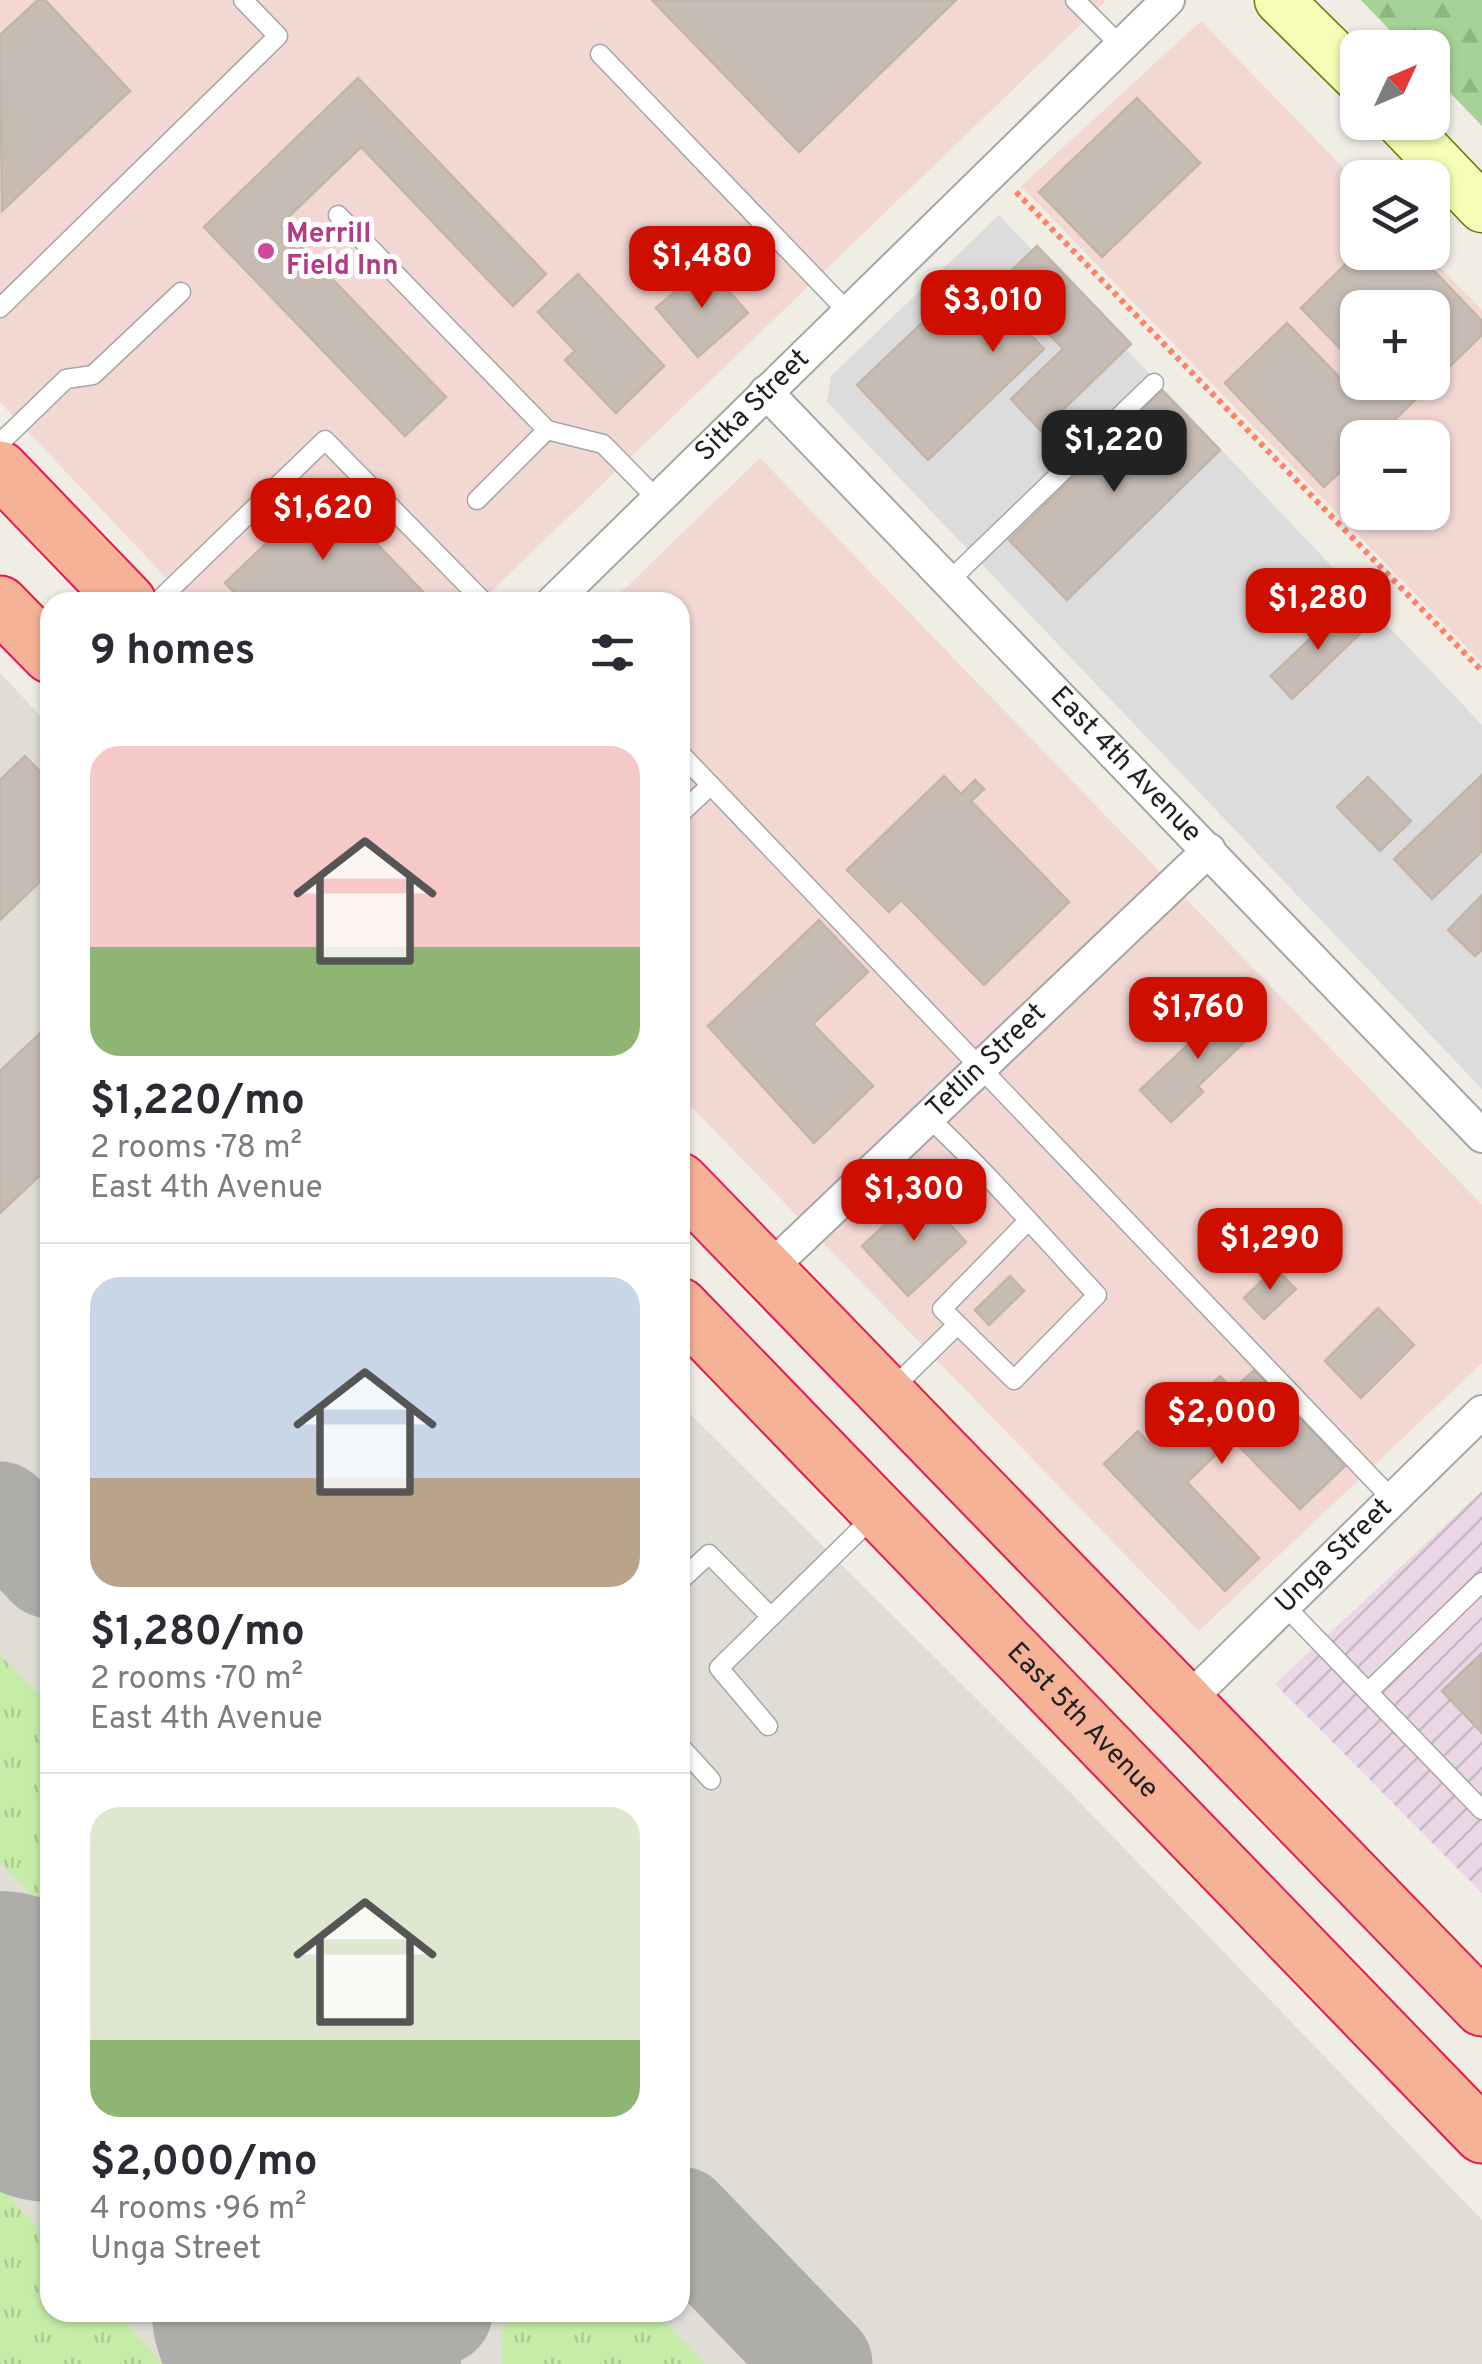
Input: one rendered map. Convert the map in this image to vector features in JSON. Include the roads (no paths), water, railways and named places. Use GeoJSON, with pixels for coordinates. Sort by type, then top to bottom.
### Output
{"type":"FeatureCollection","features":[{"type":"Feature","properties":{"kind":"highway"},"geometry":{"type":"LineString","coordinates":[[0,469],[118,592]]}},
{"type":"Feature","properties":{"kind":"highway"},"geometry":{"type":"LineString","coordinates":[[0,604],[40,646]]}},
{"type":"Feature","properties":{"kind":"highway"},"geometry":{"type":"LineString","coordinates":[[690,1192],[1482,2008]]}},
{"type":"Feature","properties":{"kind":"highway","name":"East 5th Avenue"},"geometry":{"type":"LineString","coordinates":[[690,1316],[1482,2135]]}},
{"type":"Feature","properties":{"kind":"main road"},"geometry":{"type":"LineString","coordinates":[[1278,0],[1340,60]]}},
{"type":"Feature","properties":{"kind":"main road"},"geometry":{"type":"LineString","coordinates":[[1417,140],[1482,208]]}},
{"type":"Feature","properties":{"kind":"street","name":"Sitka Street"},"geometry":{"type":"LineString","coordinates":[[563,592],[1168,0]]}},
{"type":"Feature","properties":{"kind":"street","name":"East 4th Avenue"},"geometry":{"type":"LineString","coordinates":[[766,392],[1482,1136]]}},
{"type":"Feature","properties":{"kind":"street","name":"Tetlin Street"},"geometry":{"type":"LineString","coordinates":[[766,1272],[1208,850]]}},
{"type":"Feature","properties":{"kind":"street","name":"Unga Street"},"geometry":{"type":"LineString","coordinates":[[1186,1702],[1482,1412]]}},
{"type":"Feature","properties":{"kind":"lane"},"geometry":{"type":"LineString","coordinates":[[2,300],[278,36],[243,0]]}},
{"type":"Feature","properties":{"kind":"lane"},"geometry":{"type":"LineString","coordinates":[[1075,0],[1121,46]]}},
{"type":"Feature","properties":{"kind":"lane"},"geometry":{"type":"LineString","coordinates":[[600,54],[848,312]]}},
{"type":"Feature","properties":{"kind":"lane"},"geometry":{"type":"LineString","coordinates":[[338,214],[547,430],[603,444],[658,500]]}},
{"type":"Feature","properties":{"kind":"lane"},"geometry":{"type":"LineString","coordinates":[[0,443],[66,379],[93,375],[181,292]]}},
{"type":"Feature","properties":{"kind":"lane"},"geometry":{"type":"LineString","coordinates":[[950,580],[1154,383]]}},
{"type":"Feature","properties":{"kind":"lane"},"geometry":{"type":"LineString","coordinates":[[476,500],[547,430]]}},
{"type":"Feature","properties":{"kind":"lane"},"geometry":{"type":"LineString","coordinates":[[167,592],[325,440],[474,592]]}},
{"type":"Feature","properties":{"kind":"lane"},"geometry":{"type":"LineString","coordinates":[[690,764],[978,1070],[1392,1498]]}},
{"type":"Feature","properties":{"kind":"lane"},"geometry":{"type":"LineString","coordinates":[[690,805],[710,786]]}},
{"type":"Feature","properties":{"kind":"lane"},"geometry":{"type":"LineString","coordinates":[[928,1118],[1028,1221],[1097,1295],[1014,1380],[942,1309],[1028,1221]]}},
{"type":"Feature","properties":{"kind":"lane"},"geometry":{"type":"LineString","coordinates":[[887,1394],[957,1324]]}},
{"type":"Feature","properties":{"kind":"lane"},"geometry":{"type":"LineString","coordinates":[[768,1726],[720,1668],[878,1511]]}},
{"type":"Feature","properties":{"kind":"lane"},"geometry":{"type":"LineString","coordinates":[[690,1572],[709,1554],[771,1617]]}},
{"type":"Feature","properties":{"kind":"lane"},"geometry":{"type":"LineString","coordinates":[[1368,1692],[1482,1582]]}},
{"type":"Feature","properties":{"kind":"lane"},"geometry":{"type":"LineString","coordinates":[[1284,1605],[1482,1810]]}},
{"type":"Feature","properties":{"kind":"lane"},"geometry":{"type":"LineString","coordinates":[[690,1757],[711,1780]]}},
{"type":"Feature","properties":{"kind":"place","name":"Merrill Field Inn"},"geometry":{"type":"Point","coordinates":[266,251]}}]}
